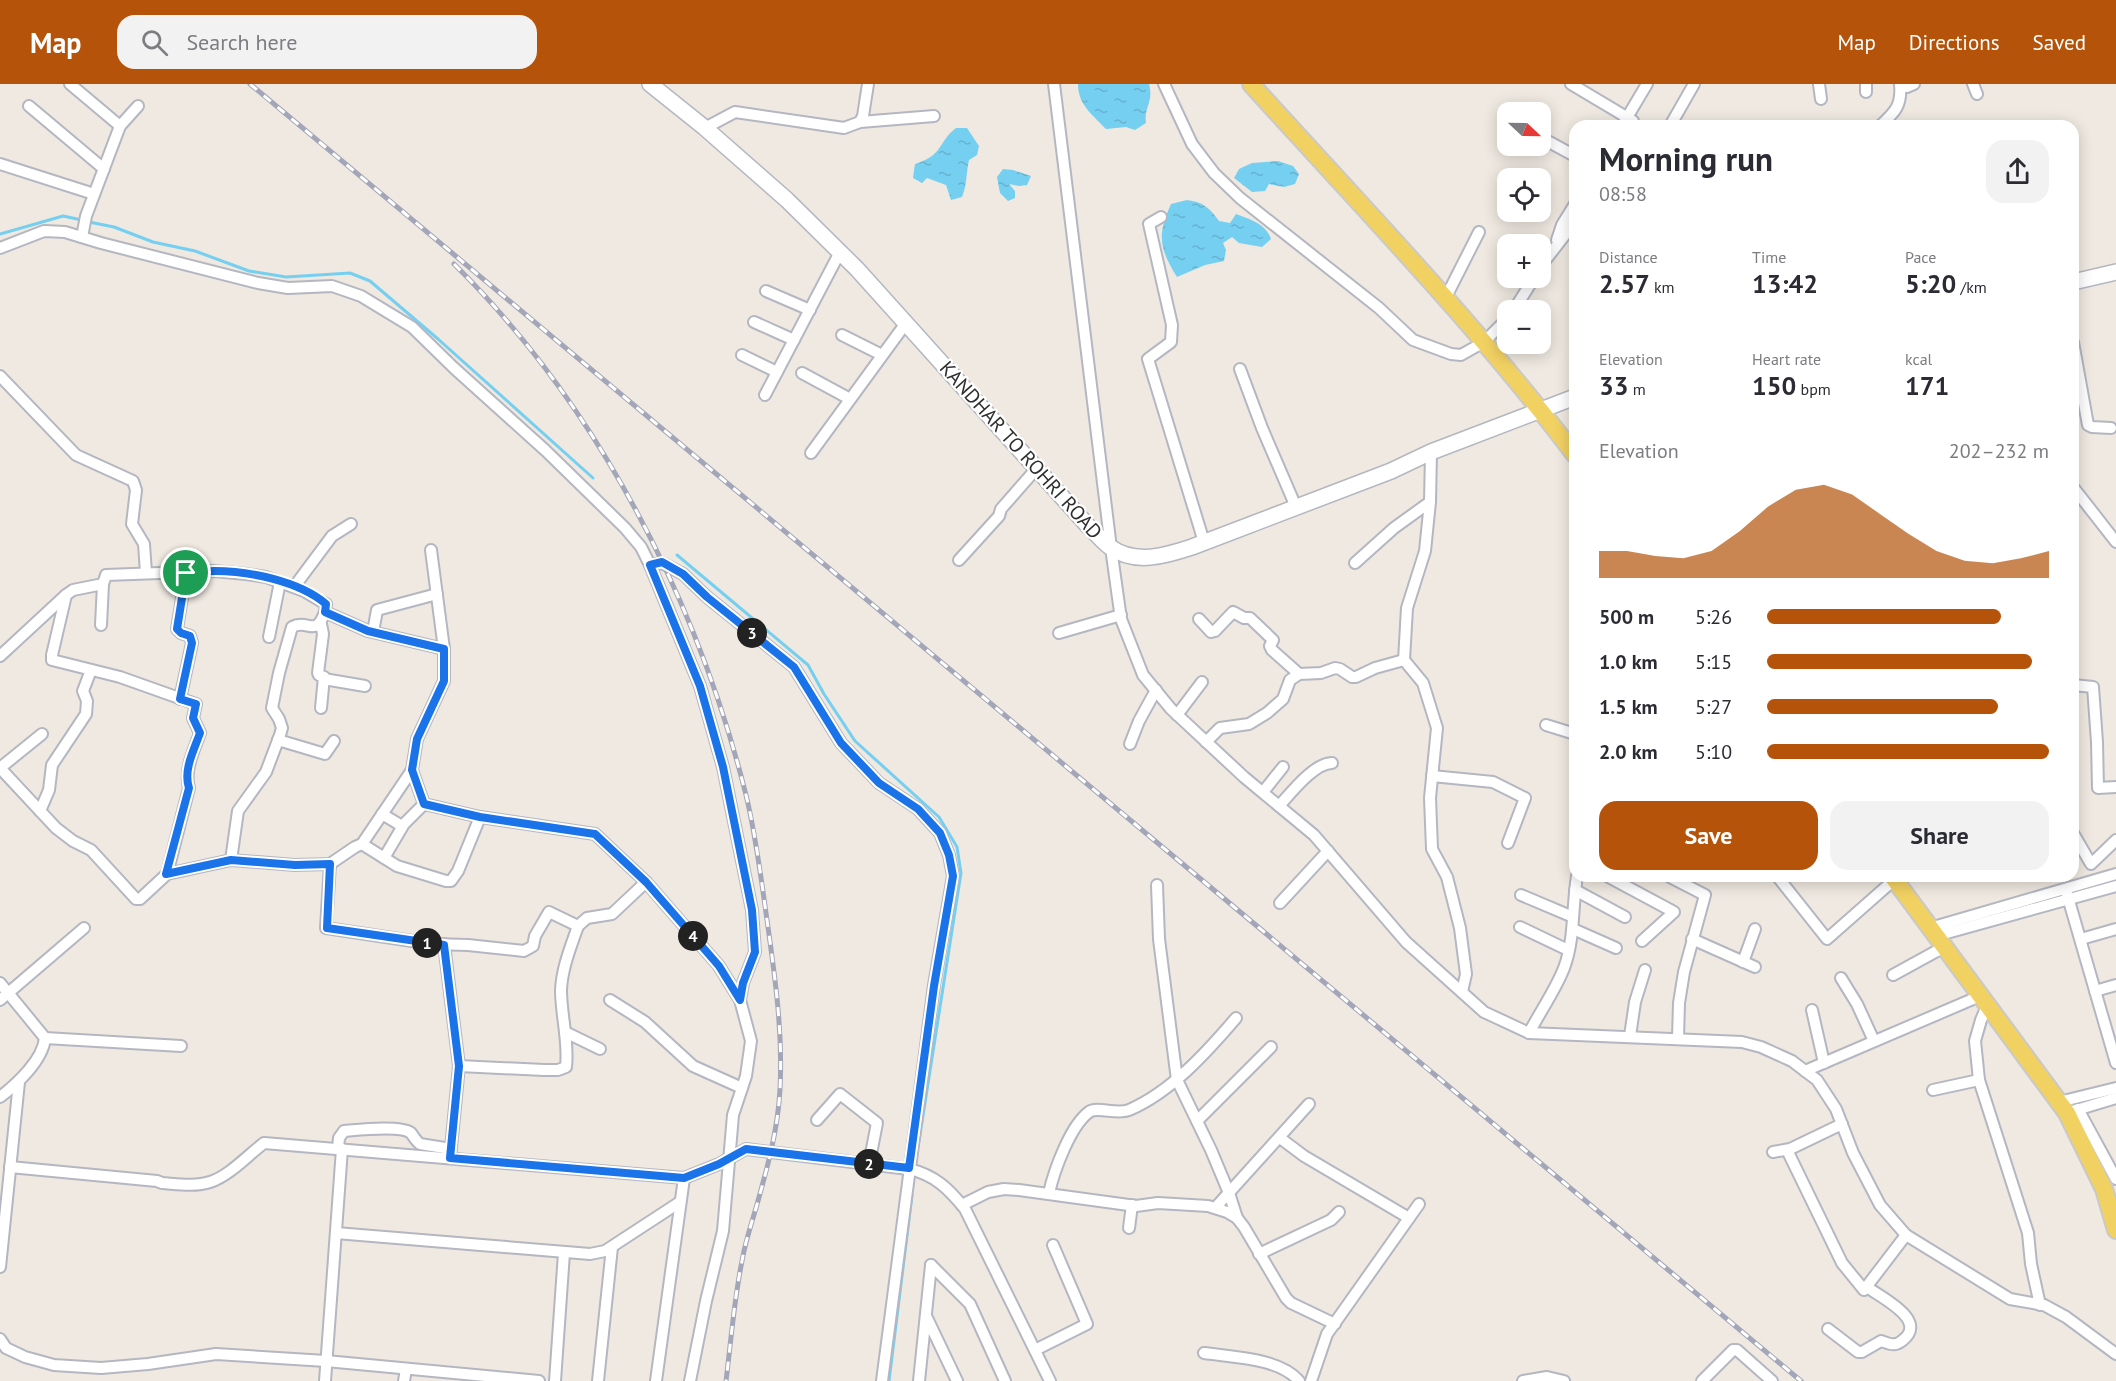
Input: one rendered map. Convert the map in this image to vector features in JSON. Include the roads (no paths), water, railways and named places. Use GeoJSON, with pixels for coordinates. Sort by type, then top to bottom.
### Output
{"type":"FeatureCollection","features":[{"type":"Feature","properties":{"kind":"main road"},"geometry":{"type":"LineString","coordinates":[[1251,84],[1484,342],[1569,447]]}},
{"type":"Feature","properties":{"kind":"main road"},"geometry":{"type":"LineString","coordinates":[[1896,882],[1984,1001],[2068,1108],[2104,1189],[2116,1230]]}},
{"type":"Feature","properties":{"kind":"street"},"geometry":{"type":"LineString","coordinates":[[70,84],[120,126]]}},
{"type":"Feature","properties":{"kind":"street","name":"KANDHAR TO ROHRI ROAD"},"geometry":{"type":"LineString","coordinates":[[650,84],[705,128],[840,252],[1089,527],[1111,548],[1134,557],[1161,557],[1204,542],[1391,471],[1431,452],[1569,399]]}},
{"type":"Feature","properties":{"kind":"street"},"geometry":{"type":"LineString","coordinates":[[860,122],[864,116],[868,84]]}},
{"type":"Feature","properties":{"kind":"street"},"geometry":{"type":"LineString","coordinates":[[1054,84],[1120,615],[1143,675],[1177,715],[1314,835],[1406,942],[1484,1012],[1528,1033],[1742,1042],[1761,1047],[1792,1061],[1817,1080],[1836,1109],[1853,1153],[1880,1205],[1906,1235],[2010,1299],[2040,1305],[2066,1317],[2116,1354]]}},
{"type":"Feature","properties":{"kind":"street"},"geometry":{"type":"LineString","coordinates":[[1164,84],[1192,144],[1214,173],[1240,198],[1379,308],[1413,339],[1451,354],[1461,355],[1484,342],[1497,329]]}},
{"type":"Feature","properties":{"kind":"street"},"geometry":{"type":"LineString","coordinates":[[1571,84],[1624,120]]}},
{"type":"Feature","properties":{"kind":"street"},"geometry":{"type":"LineString","coordinates":[[1629,120],[1647,84]]}},
{"type":"Feature","properties":{"kind":"street"},"geometry":{"type":"LineString","coordinates":[[1630,120],[1655,84]]}},
{"type":"Feature","properties":{"kind":"street"},"geometry":{"type":"LineString","coordinates":[[1673,120],[1694,84]]}},
{"type":"Feature","properties":{"kind":"street"},"geometry":{"type":"LineString","coordinates":[[1819,84],[1821,99]]}},
{"type":"Feature","properties":{"kind":"street"},"geometry":{"type":"LineString","coordinates":[[1886,120],[1897,110],[1901,92],[1900,84]]}},
{"type":"Feature","properties":{"kind":"street"},"geometry":{"type":"LineString","coordinates":[[1906,84],[1907,87],[1914,84]]}},
{"type":"Feature","properties":{"kind":"street"},"geometry":{"type":"LineString","coordinates":[[29,106],[104,169]]}},
{"type":"Feature","properties":{"kind":"street"},"geometry":{"type":"LineString","coordinates":[[83,233],[86,216],[120,126],[138,106]]}},
{"type":"Feature","properties":{"kind":"street"},"geometry":{"type":"LineString","coordinates":[[705,128],[735,112],[844,128],[860,122],[934,116]]}},
{"type":"Feature","properties":{"kind":"street"},"geometry":{"type":"LineString","coordinates":[[1551,143],[1569,153]]}},
{"type":"Feature","properties":{"kind":"street"},"geometry":{"type":"LineString","coordinates":[[0,164],[94,194]]}},
{"type":"Feature","properties":{"kind":"street"},"geometry":{"type":"LineString","coordinates":[[1553,248],[1569,214]]}},
{"type":"Feature","properties":{"kind":"street"},"geometry":{"type":"LineString","coordinates":[[1161,217],[1149,224],[1172,325],[1171,342],[1148,359],[1204,542]]}},
{"type":"Feature","properties":{"kind":"street"},"geometry":{"type":"LineString","coordinates":[[1551,251],[1569,229]]}},
{"type":"Feature","properties":{"kind":"street"},"geometry":{"type":"LineString","coordinates":[[0,248],[44,231],[83,233],[258,283],[288,288],[332,286],[362,296],[412,327],[625,528],[641,546],[700,686],[723,767],[752,910],[755,952],[743,983],[740,1000]]}},
{"type":"Feature","properties":{"kind":"street"},"geometry":{"type":"LineString","coordinates":[[1445,299],[1479,232]]}},
{"type":"Feature","properties":{"kind":"street"},"geometry":{"type":"LineString","coordinates":[[765,395],[840,252]]}},
{"type":"Feature","properties":{"kind":"street"},"geometry":{"type":"LineString","coordinates":[[2079,281],[2116,272]]}},
{"type":"Feature","properties":{"kind":"street"},"geometry":{"type":"LineString","coordinates":[[766,291],[810,310]]}},
{"type":"Feature","properties":{"kind":"street"},"geometry":{"type":"LineString","coordinates":[[754,322],[794,340]]}},
{"type":"Feature","properties":{"kind":"street"},"geometry":{"type":"LineString","coordinates":[[811,453],[906,323]]}},
{"type":"Feature","properties":{"kind":"street"},"geometry":{"type":"LineString","coordinates":[[842,335],[882,355]]}},
{"type":"Feature","properties":{"kind":"street"},"geometry":{"type":"LineString","coordinates":[[742,355],[777,372]]}},
{"type":"Feature","properties":{"kind":"street"},"geometry":{"type":"LineString","coordinates":[[1240,369],[1296,507]]}},
{"type":"Feature","properties":{"kind":"street"},"geometry":{"type":"LineString","coordinates":[[802,373],[850,399]]}},
{"type":"Feature","properties":{"kind":"street"},"geometry":{"type":"LineString","coordinates":[[2079,375],[2088,424],[2092,427],[2111,428]]}},
{"type":"Feature","properties":{"kind":"street"},"geometry":{"type":"LineString","coordinates":[[0,376],[76,454],[133,481],[136,490],[132,524],[144,544],[146,573]]}},
{"type":"Feature","properties":{"kind":"street"},"geometry":{"type":"LineString","coordinates":[[1431,452],[1430,502],[1425,551],[1407,608],[1404,660],[1423,683],[1437,728],[1430,798],[1432,849],[1447,877],[1460,928],[1466,974],[1462,992]]}},
{"type":"Feature","properties":{"kind":"street"},"geometry":{"type":"LineString","coordinates":[[959,560],[999,516],[1001,509],[1036,468]]}},
{"type":"Feature","properties":{"kind":"street"},"geometry":{"type":"LineString","coordinates":[[2079,501],[2116,542]]}},
{"type":"Feature","properties":{"kind":"street"},"geometry":{"type":"LineString","coordinates":[[1354,563],[1394,528],[1430,502]]}},
{"type":"Feature","properties":{"kind":"street"},"geometry":{"type":"LineString","coordinates":[[294,587],[332,536],[351,524]]}},
{"type":"Feature","properties":{"kind":"street"},"geometry":{"type":"LineString","coordinates":[[166,874],[231,860],[295,865],[330,864],[362,844],[412,770],[417,739],[444,681],[444,649],[431,550]]}},
{"type":"Feature","properties":{"kind":"street"},"geometry":{"type":"LineString","coordinates":[[650,565],[662,562],[683,574],[707,597],[794,667],[841,743],[879,783],[918,809],[940,833],[949,855],[953,876],[934,986],[914,1170],[882,1381]]}},
{"type":"Feature","properties":{"kind":"street"},"geometry":{"type":"LineString","coordinates":[[101,625],[103,584],[106,575],[214,571],[266,577],[294,587],[326,604],[321,624],[323,634],[318,673],[324,679],[365,686]]}},
{"type":"Feature","properties":{"kind":"street"},"geometry":{"type":"LineString","coordinates":[[180,699],[192,643],[190,636],[177,629],[186,573]]}},
{"type":"Feature","properties":{"kind":"street"},"geometry":{"type":"LineString","coordinates":[[268,637],[280,582]]}},
{"type":"Feature","properties":{"kind":"street"},"geometry":{"type":"LineString","coordinates":[[0,656],[73,590],[103,584]]}},
{"type":"Feature","properties":{"kind":"street"},"geometry":{"type":"LineString","coordinates":[[373,632],[377,610],[437,594]]}},
{"type":"Feature","properties":{"kind":"street"},"geometry":{"type":"LineString","coordinates":[[42,734],[0,768],[56,828],[91,850],[136,899],[140,899],[166,874],[189,788],[186,779],[188,769],[200,733],[193,718],[196,704],[120,677],[52,660],[66,595]]}},
{"type":"Feature","properties":{"kind":"street"},"geometry":{"type":"LineString","coordinates":[[325,612],[373,632],[444,649]]}},
{"type":"Feature","properties":{"kind":"street"},"geometry":{"type":"LineString","coordinates":[[1199,619],[1211,632],[1215,631],[1233,612],[1244,618],[1250,618],[1272,640],[1270,646],[1272,650],[1299,674]]}},
{"type":"Feature","properties":{"kind":"street"},"geometry":{"type":"LineString","coordinates":[[1059,633],[1120,615]]}},
{"type":"Feature","properties":{"kind":"street"},"geometry":{"type":"LineString","coordinates":[[231,860],[238,811],[266,772],[282,728],[272,708],[281,664],[292,627],[297,624],[316,627],[321,624]]}},
{"type":"Feature","properties":{"kind":"street"},"geometry":{"type":"LineString","coordinates":[[1206,742],[1220,728],[1249,724],[1267,714],[1283,699],[1293,676],[1321,673],[1335,668],[1352,677],[1404,660]]}},
{"type":"Feature","properties":{"kind":"street"},"geometry":{"type":"LineString","coordinates":[[40,811],[49,790],[52,765],[86,714],[87,701],[83,691],[91,670]]}},
{"type":"Feature","properties":{"kind":"street"},"geometry":{"type":"LineString","coordinates":[[321,708],[324,679]]}},
{"type":"Feature","properties":{"kind":"street"},"geometry":{"type":"LineString","coordinates":[[1177,715],[1202,682]]}},
{"type":"Feature","properties":{"kind":"street"},"geometry":{"type":"LineString","coordinates":[[2079,686],[2092,687],[2098,788],[2115,790]]}},
{"type":"Feature","properties":{"kind":"street"},"geometry":{"type":"LineString","coordinates":[[1130,744],[1139,721],[1156,690]]}},
{"type":"Feature","properties":{"kind":"street"},"geometry":{"type":"LineString","coordinates":[[1546,725],[1569,732]]}},
{"type":"Feature","properties":{"kind":"street"},"geometry":{"type":"LineString","coordinates":[[278,740],[325,754],[334,741]]}},
{"type":"Feature","properties":{"kind":"street"},"geometry":{"type":"LineString","coordinates":[[1279,806],[1310,774],[1326,763],[1332,763]]}},
{"type":"Feature","properties":{"kind":"street"},"geometry":{"type":"LineString","coordinates":[[1263,792],[1283,767]]}},
{"type":"Feature","properties":{"kind":"street"},"geometry":{"type":"LineString","coordinates":[[412,770],[424,804]]}},
{"type":"Feature","properties":{"kind":"street"},"geometry":{"type":"LineString","coordinates":[[1432,776],[1493,782],[1525,798],[1508,843]]}},
{"type":"Feature","properties":{"kind":"street"},"geometry":{"type":"LineString","coordinates":[[424,804],[480,817],[595,834],[646,882],[719,966],[740,1000],[751,1041],[746,1076],[733,1115],[723,1231],[690,1381]]}},
{"type":"Feature","properties":{"kind":"street"},"geometry":{"type":"LineString","coordinates":[[384,858],[402,826],[424,804]]}},
{"type":"Feature","properties":{"kind":"street"},"geometry":{"type":"LineString","coordinates":[[382,814],[402,826]]}},
{"type":"Feature","properties":{"kind":"street"},"geometry":{"type":"LineString","coordinates":[[362,844],[397,866],[451,881],[458,871],[480,817]]}},
{"type":"Feature","properties":{"kind":"street"},"geometry":{"type":"LineString","coordinates":[[2079,843],[2091,864],[2116,840]]}},
{"type":"Feature","properties":{"kind":"street"},"geometry":{"type":"LineString","coordinates":[[1280,903],[1328,851]]}},
{"type":"Feature","properties":{"kind":"street"},"geometry":{"type":"LineString","coordinates":[[330,864],[327,928],[444,945],[529,950],[549,912],[578,926]]}},
{"type":"Feature","properties":{"kind":"street"},"geometry":{"type":"LineString","coordinates":[[1893,975],[1937,937],[2067,895],[2116,874]]}},
{"type":"Feature","properties":{"kind":"street"},"geometry":{"type":"LineString","coordinates":[[459,1066],[558,1070],[566,1067],[562,980],[578,926],[587,918],[612,914],[646,882]]}},
{"type":"Feature","properties":{"kind":"street"},"geometry":{"type":"LineString","coordinates":[[1528,1033],[1564,968],[1573,929],[1576,882]]}},
{"type":"Feature","properties":{"kind":"street"},"geometry":{"type":"LineString","coordinates":[[1618,882],[1674,912],[1642,941]]}},
{"type":"Feature","properties":{"kind":"street"},"geometry":{"type":"LineString","coordinates":[[1678,1038],[1679,1003],[1692,939],[1705,895],[1680,882]]}},
{"type":"Feature","properties":{"kind":"street"},"geometry":{"type":"LineString","coordinates":[[1782,882],[1827,939],[1889,882]]}},
{"type":"Feature","properties":{"kind":"street"},"geometry":{"type":"LineString","coordinates":[[1156,885],[1159,939],[1176,1080],[1229,1193],[1237,1218],[1286,1298],[1291,1303],[1335,1324]]}},
{"type":"Feature","properties":{"kind":"street"},"geometry":{"type":"LineString","coordinates":[[2067,895],[2116,886]]}},
{"type":"Feature","properties":{"kind":"street"},"geometry":{"type":"LineString","coordinates":[[1575,890],[1625,917]]}},
{"type":"Feature","properties":{"kind":"street"},"geometry":{"type":"LineString","coordinates":[[1521,895],[1573,917]]}},
{"type":"Feature","properties":{"kind":"street"},"geometry":{"type":"LineString","coordinates":[[2067,895],[2116,1063]]}},
{"type":"Feature","properties":{"kind":"street"},"geometry":{"type":"LineString","coordinates":[[1520,927],[1568,950]]}},
{"type":"Feature","properties":{"kind":"street"},"geometry":{"type":"LineString","coordinates":[[4,997],[84,928]]}},
{"type":"Feature","properties":{"kind":"street"},"geometry":{"type":"LineString","coordinates":[[1573,929],[1616,948]]}},
{"type":"Feature","properties":{"kind":"street"},"geometry":{"type":"LineString","coordinates":[[2081,939],[2116,929]]}},
{"type":"Feature","properties":{"kind":"street"},"geometry":{"type":"LineString","coordinates":[[1743,962],[1755,930]]}},
{"type":"Feature","properties":{"kind":"street"},"geometry":{"type":"LineString","coordinates":[[1692,939],[1755,967]]}},
{"type":"Feature","properties":{"kind":"street"},"geometry":{"type":"LineString","coordinates":[[444,945],[459,1066],[450,1153]]}},
{"type":"Feature","properties":{"kind":"street"},"geometry":{"type":"LineString","coordinates":[[1630,1036],[1635,1002],[1645,970]]}},
{"type":"Feature","properties":{"kind":"street"},"geometry":{"type":"LineString","coordinates":[[1841,978],[1857,1004],[1874,1041]]}},
{"type":"Feature","properties":{"kind":"street"},"geometry":{"type":"LineString","coordinates":[[0,983],[4,997],[45,1038],[181,1046]]}},
{"type":"Feature","properties":{"kind":"street"},"geometry":{"type":"LineString","coordinates":[[2096,991],[2116,985]]}},
{"type":"Feature","properties":{"kind":"street"},"geometry":{"type":"LineString","coordinates":[[610,1000],[645,1022],[693,1066],[742,1088]]}},
{"type":"Feature","properties":{"kind":"street"},"geometry":{"type":"LineString","coordinates":[[1805,1071],[1874,1041],[1984,1001],[1975,1041],[1979,1080],[2028,1233],[2031,1264],[2040,1305]]}},
{"type":"Feature","properties":{"kind":"street"},"geometry":{"type":"LineString","coordinates":[[1812,1010],[1824,1063]]}},
{"type":"Feature","properties":{"kind":"street"},"geometry":{"type":"LineString","coordinates":[[1049,1193],[1055,1168],[1069,1139],[1088,1113],[1094,1110],[1122,1113],[1136,1107],[1176,1080],[1213,1045],[1236,1018]]}},
{"type":"Feature","properties":{"kind":"street"},"geometry":{"type":"LineString","coordinates":[[565,1032],[600,1049]]}},
{"type":"Feature","properties":{"kind":"street"},"geometry":{"type":"LineString","coordinates":[[0,1097],[19,1082],[44,1047],[45,1038]]}},
{"type":"Feature","properties":{"kind":"street"},"geometry":{"type":"LineString","coordinates":[[1197,1121],[1271,1047]]}},
{"type":"Feature","properties":{"kind":"street"},"geometry":{"type":"LineString","coordinates":[[1933,1090],[1979,1080]]}},
{"type":"Feature","properties":{"kind":"street"},"geometry":{"type":"LineString","coordinates":[[0,1267],[19,1082]]}},
{"type":"Feature","properties":{"kind":"street"},"geometry":{"type":"LineString","coordinates":[[2068,1108],[2116,1088]]}},
{"type":"Feature","properties":{"kind":"street"},"geometry":{"type":"LineString","coordinates":[[817,1120],[840,1095],[877,1123],[869,1164]]}},
{"type":"Feature","properties":{"kind":"street"},"geometry":{"type":"LineString","coordinates":[[2068,1108],[2116,1098]]}},
{"type":"Feature","properties":{"kind":"street"},"geometry":{"type":"LineString","coordinates":[[1216,1207],[1309,1104]]}},
{"type":"Feature","properties":{"kind":"street"},"geometry":{"type":"LineString","coordinates":[[2068,1108],[2116,1177]]}},
{"type":"Feature","properties":{"kind":"street"},"geometry":{"type":"LineString","coordinates":[[1773,1152],[1787,1150],[1842,1124]]}},
{"type":"Feature","properties":{"kind":"street"},"geometry":{"type":"LineString","coordinates":[[325,1381],[336,1233],[339,1138],[344,1131],[404,1130],[411,1133],[420,1144],[450,1153]]}},
{"type":"Feature","properties":{"kind":"street"},"geometry":{"type":"LineString","coordinates":[[1280,1138],[1304,1156],[1409,1218]]}},
{"type":"Feature","properties":{"kind":"street"},"geometry":{"type":"LineString","coordinates":[[10,1167],[162,1183],[199,1184],[210,1182],[225,1174],[264,1143],[340,1149],[450,1153],[684,1178],[729,1159],[746,1149],[914,1170],[947,1187],[962,1205],[1050,1381]]}},
{"type":"Feature","properties":{"kind":"street"},"geometry":{"type":"LineString","coordinates":[[1787,1150],[1842,1263],[1864,1290],[1906,1235]]}},
{"type":"Feature","properties":{"kind":"street"},"geometry":{"type":"LineString","coordinates":[[656,1381],[684,1178]]}},
{"type":"Feature","properties":{"kind":"street"},"geometry":{"type":"LineString","coordinates":[[962,1205],[983,1194],[1004,1189],[1132,1205],[1158,1203],[1216,1207],[1237,1218]]}},
{"type":"Feature","properties":{"kind":"street"},"geometry":{"type":"LineString","coordinates":[[336,1233],[590,1254],[612,1247],[680,1202]]}},
{"type":"Feature","properties":{"kind":"street"},"geometry":{"type":"LineString","coordinates":[[1311,1381],[1328,1334],[1419,1204]]}},
{"type":"Feature","properties":{"kind":"street"},"geometry":{"type":"LineString","coordinates":[[1129,1228],[1132,1205]]}},
{"type":"Feature","properties":{"kind":"street"},"geometry":{"type":"LineString","coordinates":[[1259,1254],[1330,1220],[1339,1212]]}},
{"type":"Feature","properties":{"kind":"street"},"geometry":{"type":"LineString","coordinates":[[1035,1350],[1087,1324],[1053,1245]]}},
{"type":"Feature","properties":{"kind":"street"},"geometry":{"type":"LineString","coordinates":[[598,1381],[612,1247]]}},
{"type":"Feature","properties":{"kind":"street"},"geometry":{"type":"LineString","coordinates":[[555,1381],[564,1253]]}},
{"type":"Feature","properties":{"kind":"street"},"geometry":{"type":"LineString","coordinates":[[919,1381],[931,1265],[970,1304],[1005,1381]]}},
{"type":"Feature","properties":{"kind":"street"},"geometry":{"type":"LineString","coordinates":[[1828,1329],[1858,1352],[1881,1341],[1890,1344],[1900,1343],[1909,1334],[1912,1327],[1909,1318],[1867,1287]]}},
{"type":"Feature","properties":{"kind":"street"},"geometry":{"type":"LineString","coordinates":[[926,1314],[957,1381]]}},
{"type":"Feature","properties":{"kind":"street"},"geometry":{"type":"LineString","coordinates":[[0,1339],[6,1348],[25,1357],[54,1365],[101,1368],[148,1364],[216,1353],[539,1381]]}},
{"type":"Feature","properties":{"kind":"street"},"geometry":{"type":"LineString","coordinates":[[1702,1381],[1733,1350],[1737,1350],[1772,1381]]}},
{"type":"Feature","properties":{"kind":"street"},"geometry":{"type":"LineString","coordinates":[[1204,1353],[1272,1364],[1293,1374],[1299,1381]]}},
{"type":"Feature","properties":{"kind":"street"},"geometry":{"type":"LineString","coordinates":[[404,1381],[406,1369]]}},
{"type":"Feature","properties":{"kind":"street"},"geometry":{"type":"LineString","coordinates":[[1523,1381],[1546,1377],[1564,1381]]}},
{"type":"Feature","properties":{"kind":"water"},"geometry":{"type":"Polygon","coordinates":[[[1078,84],[1149,84],[1150,95],[1146,123],[1135,130],[1126,127],[1106,129],[1083,104],[1078,84]]]}},
{"type":"Feature","properties":{"kind":"water"},"geometry":{"type":"Polygon","coordinates":[[[956,128],[967,128],[979,146],[977,155],[969,160],[962,197],[951,200],[946,185],[927,178],[922,183],[913,178],[915,164],[936,153],[956,128]]]}},
{"type":"Feature","properties":{"kind":"water"},"geometry":{"type":"Polygon","coordinates":[[[1278,161],[1293,166],[1299,174],[1295,184],[1284,187],[1269,184],[1265,191],[1252,192],[1234,178],[1239,169],[1252,163],[1278,161]]]}},
{"type":"Feature","properties":{"kind":"water"},"geometry":{"type":"Polygon","coordinates":[[[1003,169],[1031,176],[1027,185],[1009,184],[1015,191],[1015,198],[1008,201],[1000,193],[997,177],[1003,169]]]}},
{"type":"Feature","properties":{"kind":"water"},"geometry":{"type":"Polygon","coordinates":[[[1187,200],[1206,206],[1219,221],[1230,223],[1236,214],[1252,220],[1265,229],[1271,239],[1262,247],[1239,243],[1232,237],[1223,243],[1226,250],[1224,261],[1205,265],[1177,277],[1166,258],[1162,233],[1171,204],[1187,200]]]}},
{"type":"Feature","properties":{"kind":"waterway"},"geometry":{"type":"LineString","coordinates":[[0,234],[63,216],[82,220]]}},
{"type":"Feature","properties":{"kind":"waterway"},"geometry":{"type":"LineString","coordinates":[[89,222],[114,227],[153,242],[195,251],[249,271],[286,277],[350,273],[370,281],[593,478]]}},
{"type":"Feature","properties":{"kind":"waterway"},"geometry":{"type":"LineString","coordinates":[[677,555],[808,665],[855,741],[939,817],[957,847],[961,873],[919,1141]]}},
{"type":"Feature","properties":{"kind":"waterway"},"geometry":{"type":"LineString","coordinates":[[889,1381],[912,1195]]}},
{"type":"Feature","properties":{"kind":"railway"},"geometry":{"type":"LineString","coordinates":[[250,84],[1801,1381]]}},
{"type":"Feature","properties":{"kind":"railway"},"geometry":{"type":"LineString","coordinates":[[454,264],[506,320],[553,379],[597,443],[636,510],[670,579],[700,650],[725,722],[746,795],[758,857],[775,983],[781,1068],[777,1119],[771,1149],[739,1276],[726,1381]]}}]}
